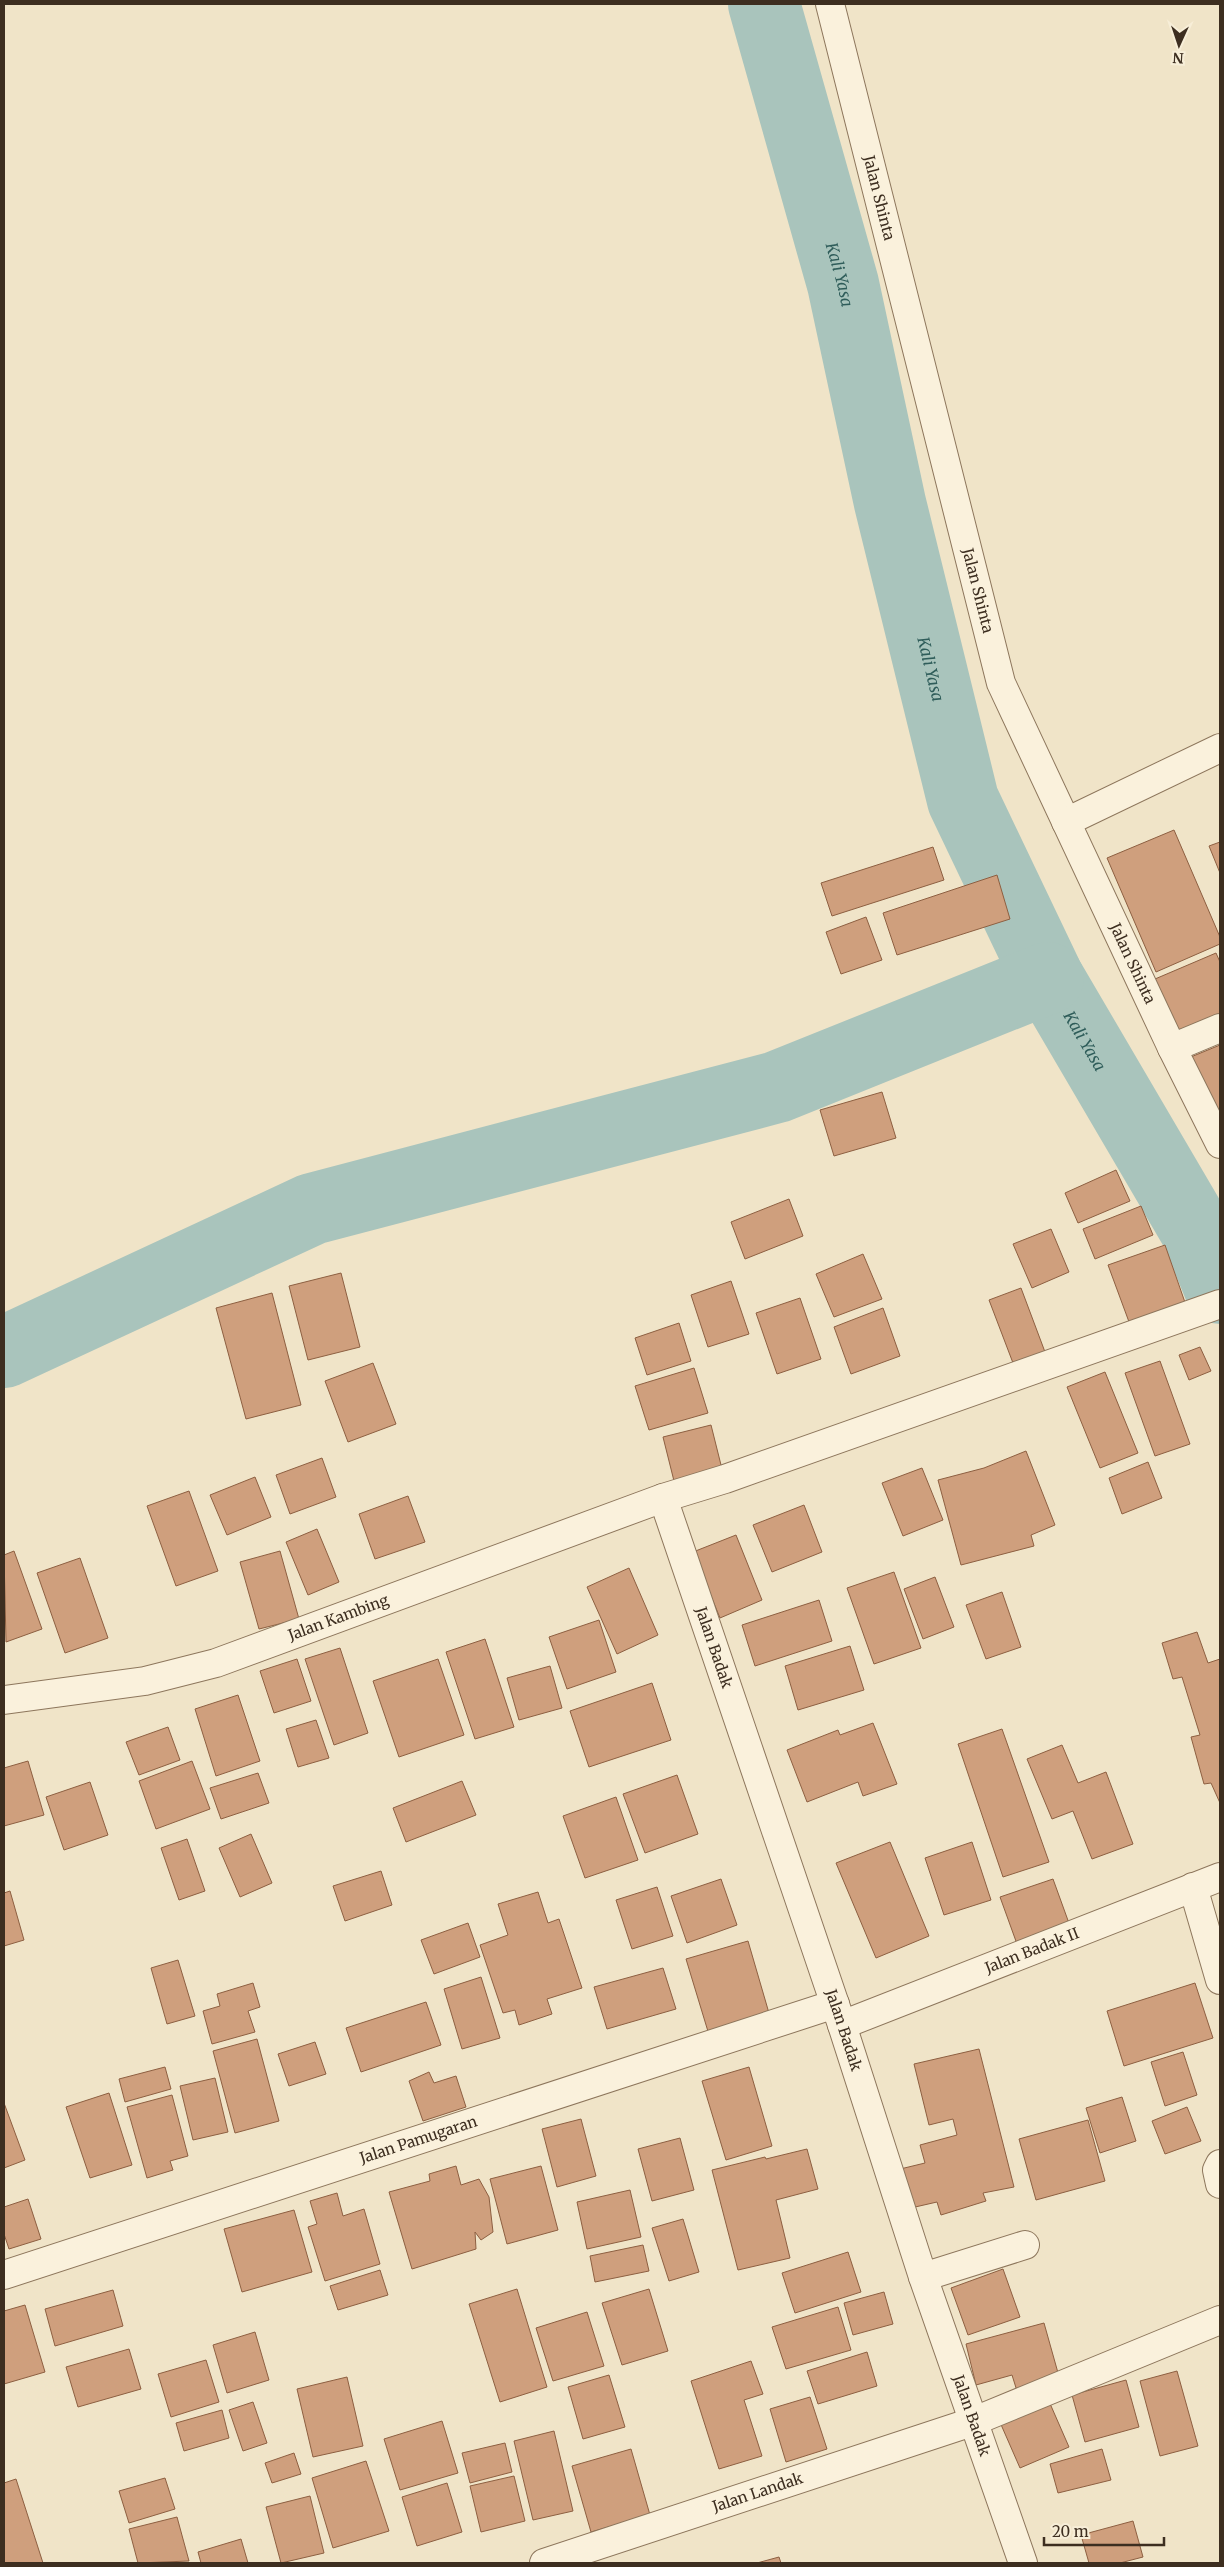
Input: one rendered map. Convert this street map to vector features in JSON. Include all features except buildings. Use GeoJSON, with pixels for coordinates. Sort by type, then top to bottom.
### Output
{"type":"FeatureCollection","features":[{"type":"Feature","properties":{"kind":"street","name":"Jalan Shinta"},"geometry":{"type":"LineString","coordinates":[[830,4],[1001,683],[1172,1048],[1220,1144]]}},
{"type":"Feature","properties":{"kind":"street"},"geometry":{"type":"LineString","coordinates":[[1066,822],[1220,748]]}},
{"type":"Feature","properties":{"kind":"street"},"geometry":{"type":"LineString","coordinates":[[1172,1048],[1220,1028]]}},
{"type":"Feature","properties":{"kind":"street","name":"Jalan Kambing"},"geometry":{"type":"LineString","coordinates":[[4,1700],[145,1681],[216,1663],[663,1498],[725,1480],[1209,1308]]}},
{"type":"Feature","properties":{"kind":"street","name":"Jalan Badak"},"geometry":{"type":"LineString","coordinates":[[663,1498],[838,2014],[972,2422],[1023,2563]]}},
{"type":"Feature","properties":{"kind":"street","name":"Jalan Badak II"},"geometry":{"type":"LineString","coordinates":[[838,2014],[1220,1877]]}},
{"type":"Feature","properties":{"kind":"street"},"geometry":{"type":"LineString","coordinates":[[1193,1888],[1220,1980]]}},
{"type":"Feature","properties":{"kind":"street","name":"Jalan Pamugaran"},"geometry":{"type":"LineString","coordinates":[[4,2275],[838,2014]]}},
{"type":"Feature","properties":{"kind":"street"},"geometry":{"type":"LineString","coordinates":[[1220,2164],[1217,2170],[1220,2184]]}},
{"type":"Feature","properties":{"kind":"street"},"geometry":{"type":"LineString","coordinates":[[923,2277],[1025,2245]]}},
{"type":"Feature","properties":{"kind":"street","name":"Jalan Landak"},"geometry":{"type":"LineString","coordinates":[[544,2563],[972,2422],[1220,2320]]}},
{"type":"Feature","properties":{"kind":"waterway","name":"Kali Yasa"},"geometry":{"type":"LineString","coordinates":[[764,4],[843,284],[890,503],[963,800],[1048,978],[1197,1232],[1220,1288]]}},
{"type":"Feature","properties":{"kind":"waterway"},"geometry":{"type":"LineString","coordinates":[[4,1352],[312,1209],[777,1087],[1048,978]]}}]}
